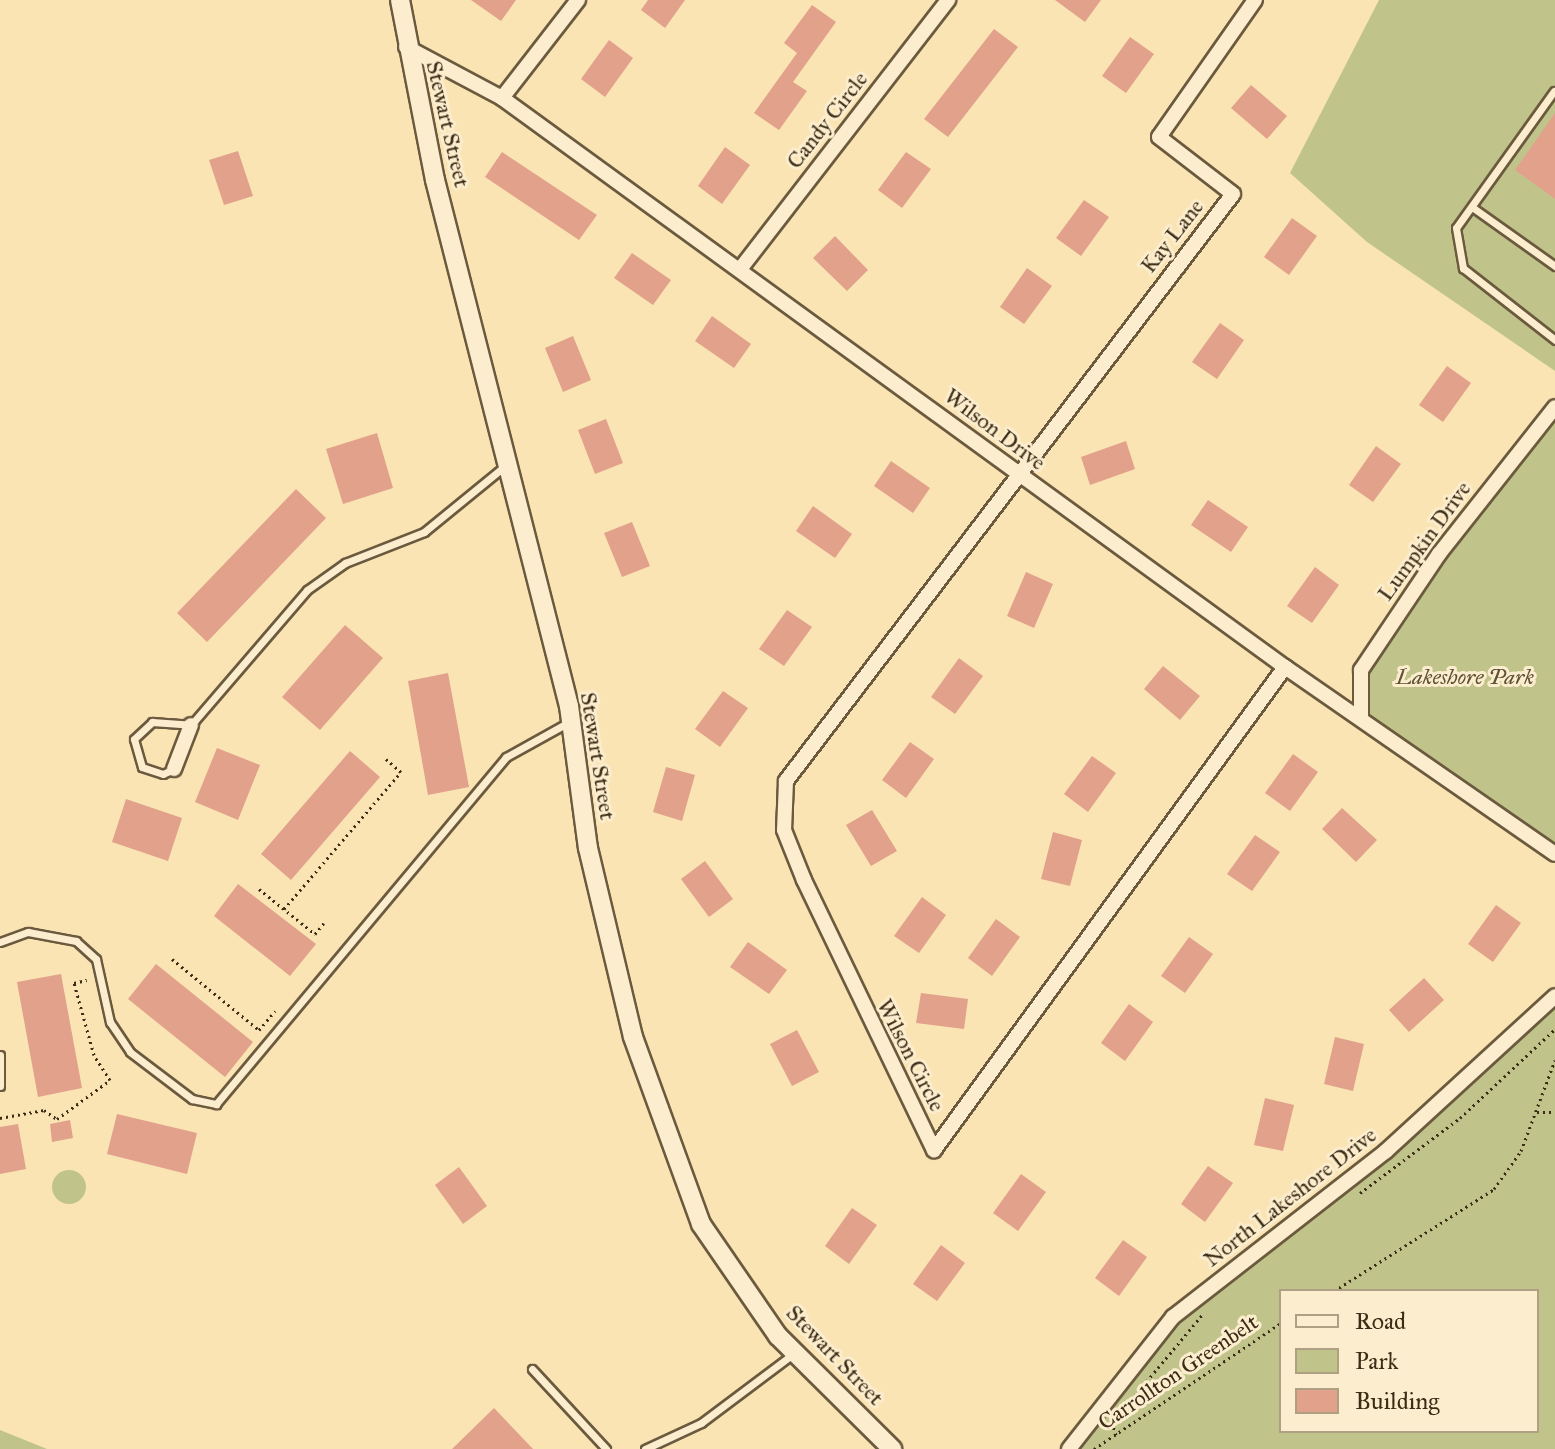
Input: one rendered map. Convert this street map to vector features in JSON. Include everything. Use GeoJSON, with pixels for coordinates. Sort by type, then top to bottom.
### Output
{"type":"FeatureCollection","features":[{"type":"Feature","properties":{"kind":"street","name":"Stewart Street"},"geometry":{"type":"LineString","coordinates":[[400,0],[406,47],[505,466],[571,721],[588,848],[633,1037],[701,1224],[795,1353],[892,1449]]}},
{"type":"Feature","properties":{"kind":"street"},"geometry":{"type":"LineString","coordinates":[[502,98],[578,0]]}},
{"type":"Feature","properties":{"kind":"street","name":"Candy Circle"},"geometry":{"type":"LineString","coordinates":[[741,268],[948,0]]}},
{"type":"Feature","properties":{"kind":"street","name":"Kay Lane"},"geometry":{"type":"LineString","coordinates":[[1015,472],[1233,194],[1159,137],[1255,0]]}},
{"type":"Feature","properties":{"kind":"street","name":"Wilson Drive"},"geometry":{"type":"LineString","coordinates":[[406,47],[502,98],[741,268],[1015,472],[1285,667],[1361,715],[1555,854]]}},
{"type":"Feature","properties":{"kind":"street","name":"Lumpkin Drive"},"geometry":{"type":"LineString","coordinates":[[1361,715],[1361,670],[1439,554],[1555,407]]}},
{"type":"Feature","properties":{"kind":"street","name":"Wilson Circle"},"geometry":{"type":"LineString","coordinates":[[1015,472],[786,781],[784,830],[804,880],[934,1150],[1285,667]]}},
{"type":"Feature","properties":{"kind":"street"},"geometry":{"type":"LineString","coordinates":[[174,769],[191,725]]}},
{"type":"Feature","properties":{"kind":"street","name":"North Lakeshore Drive"},"geometry":{"type":"LineString","coordinates":[[1069,1449],[1173,1317],[1386,1151],[1555,996]]}},
{"type":"Feature","properties":{"kind":"lane"},"geometry":{"type":"LineString","coordinates":[[1554,91],[1456,228],[1463,268],[1554,335]]}},
{"type":"Feature","properties":{"kind":"lane"},"geometry":{"type":"LineString","coordinates":[[1472,207],[1555,266]]}},
{"type":"Feature","properties":{"kind":"lane"},"geometry":{"type":"LineString","coordinates":[[174,769],[163,774],[142,767],[134,739],[152,722],[191,725],[307,590],[345,563],[424,532],[505,466]]}},
{"type":"Feature","properties":{"kind":"lane"},"geometry":{"type":"LineString","coordinates":[[0,942],[50,931],[86,950],[100,977],[110,1022],[130,1052],[192,1099],[227,1100],[506,757],[571,721]]}},
{"type":"Feature","properties":{"kind":"lane"},"geometry":{"type":"LineString","coordinates":[[0,1055],[0,1086]]}},
{"type":"Feature","properties":{"kind":"lane"},"geometry":{"type":"LineString","coordinates":[[645,1449],[701,1423],[795,1353]]}},
{"type":"Feature","properties":{"kind":"lane"},"geometry":{"type":"LineString","coordinates":[[532,1369],[606,1449]]}},
{"type":"Feature","properties":{"kind":"path"},"geometry":{"type":"LineString","coordinates":[[284,909],[401,772],[386,759]]}},
{"type":"Feature","properties":{"kind":"path"},"geometry":{"type":"LineString","coordinates":[[259,889],[315,934],[324,923]]}},
{"type":"Feature","properties":{"kind":"path"},"geometry":{"type":"LineString","coordinates":[[172,959],[259,1030],[275,1011]]}},
{"type":"Feature","properties":{"kind":"path"},"geometry":{"type":"LineString","coordinates":[[0,1118],[44,1110],[57,1119],[110,1080],[94,1055],[74,983],[100,977]]}},
{"type":"Feature","properties":{"kind":"path"},"geometry":{"type":"LineString","coordinates":[[1357,1195],[1460,1118],[1555,1029]]}},
{"type":"Feature","properties":{"kind":"path"},"geometry":{"type":"LineString","coordinates":[[1337,1289],[1494,1189],[1537,1112],[1555,1060]]}},
{"type":"Feature","properties":{"kind":"path"},"geometry":{"type":"LineString","coordinates":[[1537,1112],[1555,1112]]}},
{"type":"Feature","properties":{"kind":"path"},"geometry":{"type":"LineString","coordinates":[[1116,1435],[1114,1421],[1210,1307]]}},
{"type":"Feature","properties":{"kind":"path","name":"Carrollton Greenbelt"},"geometry":{"type":"LineString","coordinates":[[1094,1449],[1279,1324]]}},
{"type":"Feature","properties":{"kind":"green space"},"geometry":{"type":"Polygon","coordinates":[[[1379,0],[1555,0],[1555,371],[1367,242],[1290,173],[1379,0]]]}},
{"type":"Feature","properties":{"kind":"green space","name":"Lakeshore Park"},"geometry":{"type":"Polygon","coordinates":[[[1555,399],[1555,856],[1361,715],[1361,670],[1555,399]]]}},
{"type":"Feature","properties":{"kind":"green space"},"geometry":{"type":"Polygon","coordinates":[[[1555,1002],[1555,1449],[1076,1449],[1173,1317],[1386,1151],[1555,1002]]]}},
{"type":"Feature","properties":{"kind":"green space"},"geometry":{"type":"Polygon","coordinates":[[[69,1170],[81,1175],[86,1187],[81,1199],[69,1204],[57,1199],[52,1187],[57,1175],[69,1170]]]}},
{"type":"Feature","properties":{"kind":"green space"},"geometry":{"type":"Polygon","coordinates":[[[0,1430],[47,1449],[0,1449],[0,1430]]]}},
{"type":"Feature","properties":{"kind":"building"},"geometry":{"type":"Polygon","coordinates":[[[471,0],[516,0],[501,21],[471,0]]]}},
{"type":"Feature","properties":{"kind":"building"},"geometry":{"type":"Polygon","coordinates":[[[648,0],[685,0],[665,28],[641,10],[648,0]]]}},
{"type":"Feature","properties":{"kind":"building"},"geometry":{"type":"Polygon","coordinates":[[[1055,0],[1101,0],[1085,22],[1055,0]]]}},
{"type":"Feature","properties":{"kind":"building"},"geometry":{"type":"Polygon","coordinates":[[[812,5],[836,22],[793,82],[807,91],[779,130],[754,113],[797,53],[784,43],[812,5]]]}},
{"type":"Feature","properties":{"kind":"building"},"geometry":{"type":"Polygon","coordinates":[[[994,29],[1018,47],[948,137],[924,119],[994,29]]]}},
{"type":"Feature","properties":{"kind":"building"},"geometry":{"type":"Polygon","coordinates":[[[1130,37],[1154,54],[1126,93],[1102,76],[1130,37]]]}},
{"type":"Feature","properties":{"kind":"building"},"geometry":{"type":"Polygon","coordinates":[[[609,40],[633,58],[605,97],[581,79],[609,40]]]}},
{"type":"Feature","properties":{"kind":"building"},"geometry":{"type":"Polygon","coordinates":[[[1251,85],[1287,116],[1267,139],[1231,108],[1251,85]]]}},
{"type":"Feature","properties":{"kind":"building"},"geometry":{"type":"Polygon","coordinates":[[[1555,113],[1555,199],[1515,170],[1555,113]]]}},
{"type":"Feature","properties":{"kind":"building"},"geometry":{"type":"Polygon","coordinates":[[[725,147],[750,165],[722,204],[698,186],[725,147]]]}},
{"type":"Feature","properties":{"kind":"building"},"geometry":{"type":"Polygon","coordinates":[[[238,151],[253,196],[224,205],[209,160],[238,151]]]}},
{"type":"Feature","properties":{"kind":"building"},"geometry":{"type":"Polygon","coordinates":[[[502,152],[597,215],[579,240],[485,177],[502,152]]]}},
{"type":"Feature","properties":{"kind":"building"},"geometry":{"type":"Polygon","coordinates":[[[906,152],[931,169],[902,208],[878,190],[906,152]]]}},
{"type":"Feature","properties":{"kind":"building"},"geometry":{"type":"Polygon","coordinates":[[[1084,200],[1109,217],[1081,256],[1056,238],[1084,200]]]}},
{"type":"Feature","properties":{"kind":"building"},"geometry":{"type":"Polygon","coordinates":[[[1292,218],[1317,236],[1289,275],[1264,257],[1292,218]]]}},
{"type":"Feature","properties":{"kind":"building"},"geometry":{"type":"Polygon","coordinates":[[[835,236],[868,270],[847,291],[813,258],[835,236]]]}},
{"type":"Feature","properties":{"kind":"building"},"geometry":{"type":"Polygon","coordinates":[[[632,253],[671,280],[653,305],[614,278],[632,253]]]}},
{"type":"Feature","properties":{"kind":"building"},"geometry":{"type":"Polygon","coordinates":[[[1027,268],[1052,286],[1024,324],[1000,307],[1027,268]]]}},
{"type":"Feature","properties":{"kind":"building"},"geometry":{"type":"Polygon","coordinates":[[[712,316],[751,344],[734,368],[695,341],[712,316]]]}},
{"type":"Feature","properties":{"kind":"building"},"geometry":{"type":"Polygon","coordinates":[[[1220,323],[1244,340],[1217,379],[1192,362],[1220,323]]]}},
{"type":"Feature","properties":{"kind":"building"},"geometry":{"type":"Polygon","coordinates":[[[573,336],[591,380],[563,392],[545,348],[573,336]]]}},
{"type":"Feature","properties":{"kind":"building"},"geometry":{"type":"Polygon","coordinates":[[[1447,366],[1471,383],[1443,422],[1419,405],[1447,366]]]}},
{"type":"Feature","properties":{"kind":"building"},"geometry":{"type":"Polygon","coordinates":[[[606,419],[623,463],[595,474],[578,430],[606,419]]]}},
{"type":"Feature","properties":{"kind":"building"},"geometry":{"type":"Polygon","coordinates":[[[377,433],[393,488],[343,504],[326,449],[377,433]]]}},
{"type":"Feature","properties":{"kind":"building"},"geometry":{"type":"Polygon","coordinates":[[[1126,441],[1135,469],[1090,485],[1081,457],[1126,441]]]}},
{"type":"Feature","properties":{"kind":"building"},"geometry":{"type":"Polygon","coordinates":[[[1376,446],[1401,464],[1373,502],[1349,485],[1376,446]]]}},
{"type":"Feature","properties":{"kind":"building"},"geometry":{"type":"Polygon","coordinates":[[[891,461],[930,488],[913,513],[874,486],[891,461]]]}},
{"type":"Feature","properties":{"kind":"building"},"geometry":{"type":"Polygon","coordinates":[[[296,489],[326,518],[207,642],[177,613],[296,489]]]}},
{"type":"Feature","properties":{"kind":"building"},"geometry":{"type":"Polygon","coordinates":[[[1208,500],[1248,527],[1231,552],[1191,525],[1208,500]]]}},
{"type":"Feature","properties":{"kind":"building"},"geometry":{"type":"Polygon","coordinates":[[[813,506],[852,534],[835,558],[796,531],[813,506]]]}},
{"type":"Feature","properties":{"kind":"building"},"geometry":{"type":"Polygon","coordinates":[[[632,522],[650,566],[622,577],[604,533],[632,522]]]}},
{"type":"Feature","properties":{"kind":"building"},"geometry":{"type":"Polygon","coordinates":[[[1315,567],[1339,585],[1312,623],[1287,606],[1315,567]]]}},
{"type":"Feature","properties":{"kind":"building"},"geometry":{"type":"Polygon","coordinates":[[[1026,572],[1053,584],[1034,628],[1007,616],[1026,572]]]}},
{"type":"Feature","properties":{"kind":"building"},"geometry":{"type":"Polygon","coordinates":[[[787,610],[812,627],[784,666],[759,649],[787,610]]]}},
{"type":"Feature","properties":{"kind":"building"},"geometry":{"type":"Polygon","coordinates":[[[345,625],[383,658],[320,730],[282,697],[345,625]]]}},
{"type":"Feature","properties":{"kind":"building"},"geometry":{"type":"Polygon","coordinates":[[[959,658],[983,676],[955,714],[931,697],[959,658]]]}},
{"type":"Feature","properties":{"kind":"building"},"geometry":{"type":"Polygon","coordinates":[[[1163,666],[1200,696],[1180,720],[1144,689],[1163,666]]]}},
{"type":"Feature","properties":{"kind":"building"},"geometry":{"type":"Polygon","coordinates":[[[448,673],[469,787],[428,795],[408,681],[448,673]]]}},
{"type":"Feature","properties":{"kind":"building"},"geometry":{"type":"Polygon","coordinates":[[[723,691],[748,708],[720,747],[695,729],[723,691]]]}},
{"type":"Feature","properties":{"kind":"building"},"geometry":{"type":"Polygon","coordinates":[[[910,742],[934,759],[906,798],[882,780],[910,742]]]}},
{"type":"Feature","properties":{"kind":"building"},"geometry":{"type":"Polygon","coordinates":[[[217,748],[260,765],[238,820],[195,802],[217,748]]]}},
{"type":"Feature","properties":{"kind":"building"},"geometry":{"type":"Polygon","coordinates":[[[350,751],[380,777],[291,880],[261,854],[350,751]]]}},
{"type":"Feature","properties":{"kind":"building"},"geometry":{"type":"Polygon","coordinates":[[[1293,754],[1318,772],[1290,811],[1265,793],[1293,754]]]}},
{"type":"Feature","properties":{"kind":"building"},"geometry":{"type":"Polygon","coordinates":[[[1092,756],[1116,773],[1088,812],[1064,794],[1092,756]]]}},
{"type":"Feature","properties":{"kind":"building"},"geometry":{"type":"Polygon","coordinates":[[[666,767],[695,775],[682,821],[653,812],[666,767]]]}},
{"type":"Feature","properties":{"kind":"building"},"geometry":{"type":"Polygon","coordinates":[[[126,799],[182,818],[168,861],[112,842],[126,799]]]}},
{"type":"Feature","properties":{"kind":"building"},"geometry":{"type":"Polygon","coordinates":[[[1342,808],[1377,840],[1356,862],[1322,829],[1342,808]]]}},
{"type":"Feature","properties":{"kind":"building"},"geometry":{"type":"Polygon","coordinates":[[[872,810],[897,851],[871,866],[846,825],[872,810]]]}},
{"type":"Feature","properties":{"kind":"building"},"geometry":{"type":"Polygon","coordinates":[[[1053,832],[1082,840],[1070,886],[1041,879],[1053,832]]]}},
{"type":"Feature","properties":{"kind":"building"},"geometry":{"type":"Polygon","coordinates":[[[1255,835],[1280,852],[1252,891],[1227,874],[1255,835]]]}},
{"type":"Feature","properties":{"kind":"building"},"geometry":{"type":"Polygon","coordinates":[[[705,861],[733,899],[709,917],[681,879],[705,861]]]}},
{"type":"Feature","properties":{"kind":"building"},"geometry":{"type":"Polygon","coordinates":[[[238,884],[316,944],[290,976],[214,916],[238,884]]]}},
{"type":"Feature","properties":{"kind":"building"},"geometry":{"type":"Polygon","coordinates":[[[922,897],[946,915],[919,953],[894,936],[922,897]]]}},
{"type":"Feature","properties":{"kind":"building"},"geometry":{"type":"Polygon","coordinates":[[[1496,905],[1521,923],[1493,962],[1468,944],[1496,905]]]}},
{"type":"Feature","properties":{"kind":"building"},"geometry":{"type":"Polygon","coordinates":[[[996,919],[1020,937],[992,976],[968,958],[996,919]]]}},
{"type":"Feature","properties":{"kind":"building"},"geometry":{"type":"Polygon","coordinates":[[[1189,937],[1213,954],[1185,993],[1161,976],[1189,937]]]}},
{"type":"Feature","properties":{"kind":"building"},"geometry":{"type":"Polygon","coordinates":[[[748,942],[787,970],[769,994],[730,967],[748,942]]]}},
{"type":"Feature","properties":{"kind":"building"},"geometry":{"type":"Polygon","coordinates":[[[156,964],[253,1042],[225,1077],[128,999],[156,964]]]}},
{"type":"Feature","properties":{"kind":"building"},"geometry":{"type":"Polygon","coordinates":[[[61,974],[82,1088],[38,1097],[17,982],[61,974]]]}},
{"type":"Feature","properties":{"kind":"building"},"geometry":{"type":"Polygon","coordinates":[[[1424,978],[1444,1000],[1409,1032],[1389,1010],[1424,978]]]}},
{"type":"Feature","properties":{"kind":"building"},"geometry":{"type":"Polygon","coordinates":[[[921,993],[968,999],[964,1029],[916,1023],[921,993]]]}},
{"type":"Feature","properties":{"kind":"building"},"geometry":{"type":"Polygon","coordinates":[[[1129,1004],[1153,1022],[1125,1061],[1101,1043],[1129,1004]]]}},
{"type":"Feature","properties":{"kind":"building"},"geometry":{"type":"Polygon","coordinates":[[[797,1030],[819,1072],[792,1086],[770,1044],[797,1030]]]}},
{"type":"Feature","properties":{"kind":"building"},"geometry":{"type":"Polygon","coordinates":[[[1335,1037],[1364,1044],[1353,1091],[1324,1084],[1335,1037]]]}},
{"type":"Feature","properties":{"kind":"building"},"geometry":{"type":"Polygon","coordinates":[[[1265,1098],[1294,1105],[1283,1151],[1254,1145],[1265,1098]]]}},
{"type":"Feature","properties":{"kind":"building"},"geometry":{"type":"Polygon","coordinates":[[[117,1114],[197,1133],[187,1174],[107,1154],[117,1114]]]}},
{"type":"Feature","properties":{"kind":"building"},"geometry":{"type":"Polygon","coordinates":[[[70,1120],[73,1138],[52,1142],[50,1124],[70,1120]]]}},
{"type":"Feature","properties":{"kind":"building"},"geometry":{"type":"Polygon","coordinates":[[[18,1124],[26,1169],[0,1174],[0,1127],[18,1124]]]}},
{"type":"Feature","properties":{"kind":"building"},"geometry":{"type":"Polygon","coordinates":[[[1208,1166],[1233,1183],[1205,1222],[1181,1204],[1208,1166]]]}},
{"type":"Feature","properties":{"kind":"building"},"geometry":{"type":"Polygon","coordinates":[[[459,1167],[487,1206],[463,1224],[435,1185],[459,1167]]]}},
{"type":"Feature","properties":{"kind":"building"},"geometry":{"type":"Polygon","coordinates":[[[1021,1174],[1046,1192],[1018,1231],[993,1213],[1021,1174]]]}},
{"type":"Feature","properties":{"kind":"building"},"geometry":{"type":"Polygon","coordinates":[[[852,1208],[877,1225],[849,1264],[825,1246],[852,1208]]]}},
{"type":"Feature","properties":{"kind":"building"},"geometry":{"type":"Polygon","coordinates":[[[1123,1240],[1147,1257],[1119,1296],[1095,1278],[1123,1240]]]}},
{"type":"Feature","properties":{"kind":"building"},"geometry":{"type":"Polygon","coordinates":[[[941,1245],[965,1263],[937,1301],[913,1284],[941,1245]]]}},
{"type":"Feature","properties":{"kind":"building"},"geometry":{"type":"Polygon","coordinates":[[[494,1408],[533,1449],[452,1449],[494,1408]]]}}]}
